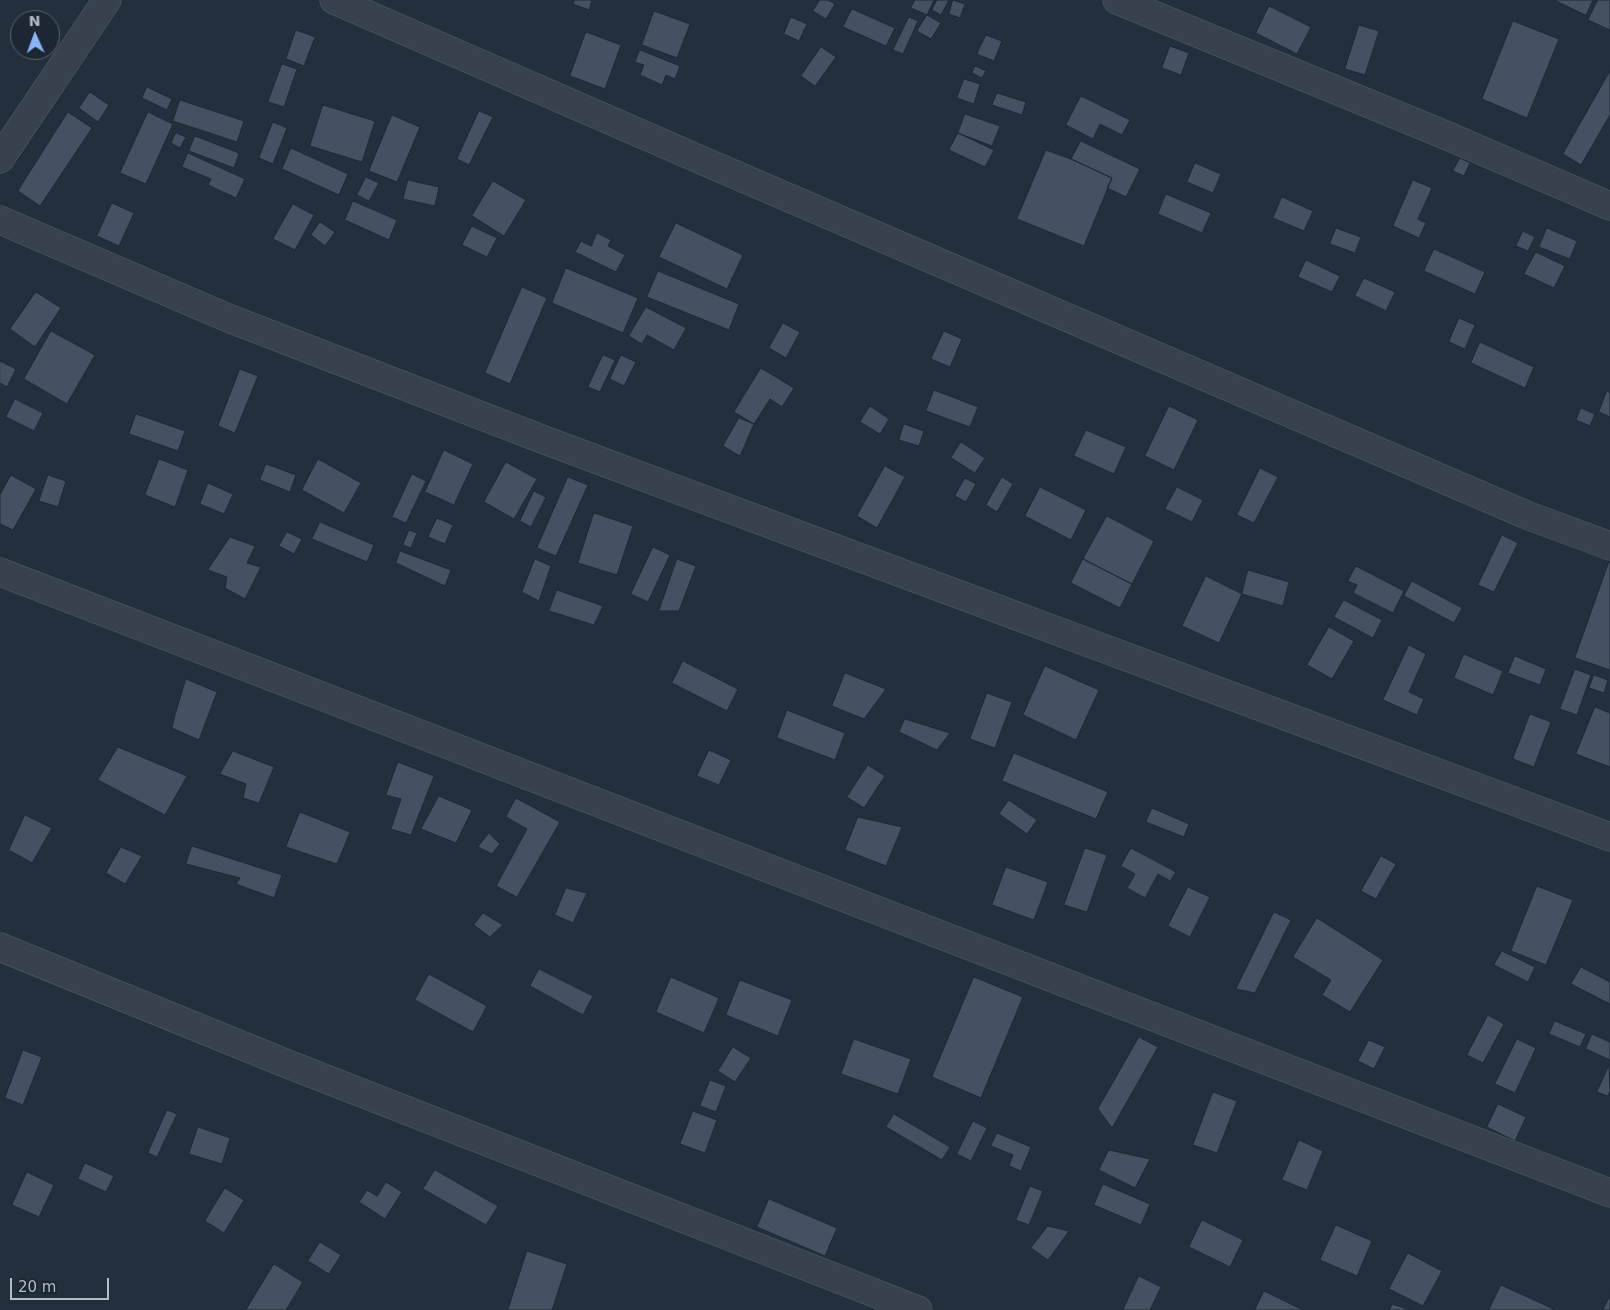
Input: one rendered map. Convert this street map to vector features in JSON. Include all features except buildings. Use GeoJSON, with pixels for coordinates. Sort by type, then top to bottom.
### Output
{"type":"FeatureCollection","features":[{"type":"Feature","properties":{"kind":"street"},"geometry":{"type":"LineString","coordinates":[[0,159],[106,0]]}},
{"type":"Feature","properties":{"kind":"street"},"geometry":{"type":"LineString","coordinates":[[334,0],[1529,516],[1610,546]]}},
{"type":"Feature","properties":{"kind":"street"},"geometry":{"type":"LineString","coordinates":[[1117,0],[1443,134],[1610,206]]}},
{"type":"Feature","properties":{"kind":"street"},"geometry":{"type":"LineString","coordinates":[[0,220],[228,318],[547,441],[1610,837]]}},
{"type":"Feature","properties":{"kind":"street"},"geometry":{"type":"LineString","coordinates":[[0,572],[1610,1193]]}},
{"type":"Feature","properties":{"kind":"street"},"geometry":{"type":"LineString","coordinates":[[0,947],[294,1067],[918,1310]]}}]}
